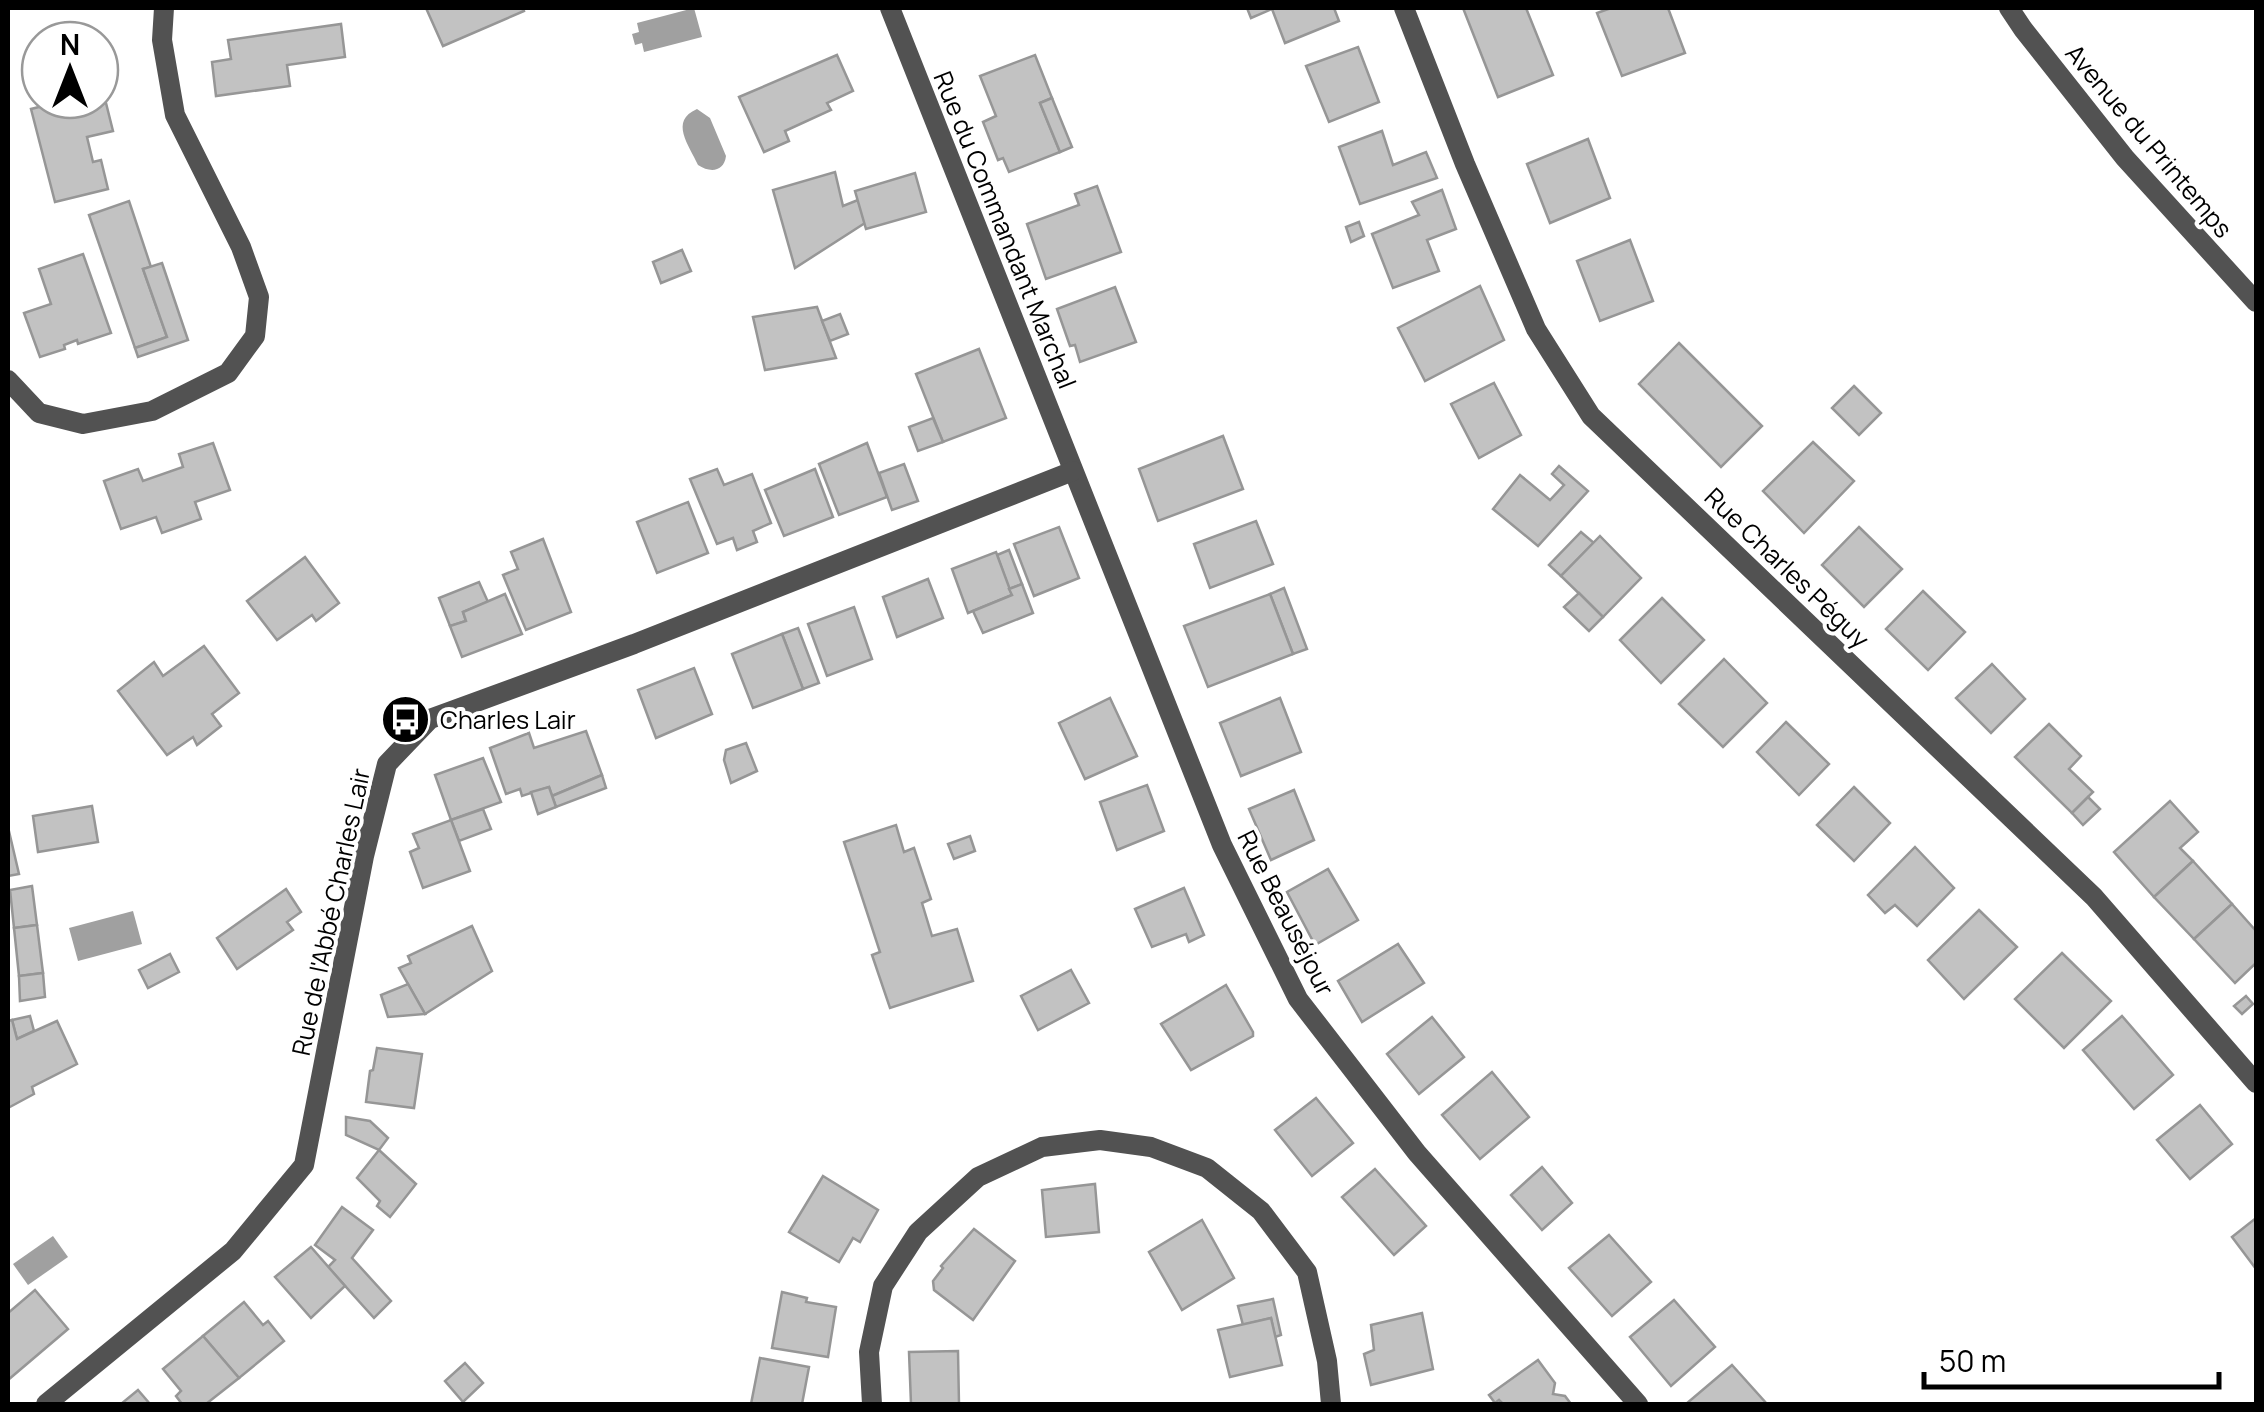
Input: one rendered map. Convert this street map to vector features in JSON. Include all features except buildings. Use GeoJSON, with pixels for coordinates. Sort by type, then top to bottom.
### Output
{"type":"FeatureCollection","features":[{"type":"Feature","properties":{"kind":"street"},"geometry":{"type":"LineString","coordinates":[[8,380],[40,413],[83,424],[152,411],[228,373],[255,336],[259,297],[240,247],[175,115],[162,40],[164,8]]}},
{"type":"Feature","properties":{"kind":"street","name":"Rue du Commandant Marchal"},"geometry":{"type":"LineString","coordinates":[[890,8],[1073,472]]}},
{"type":"Feature","properties":{"kind":"street","name":"Rue Charles Péguy"},"geometry":{"type":"LineString","coordinates":[[1404,8],[1536,329],[1591,416],[2094,897],[2256,1083]]}},
{"type":"Feature","properties":{"kind":"street","name":"Avenue du Printemps"},"geometry":{"type":"LineString","coordinates":[[2009,8],[2125,158],[2256,302]]}},
{"type":"Feature","properties":{"kind":"street","name":"Rue de l'Abbé Charles Lair"},"geometry":{"type":"LineString","coordinates":[[46,1404],[233,1250],[304,1165],[364,856],[387,764],[430,719],[634,644],[1073,472]]}},
{"type":"Feature","properties":{"kind":"street","name":"Rue Beauséjour"},"geometry":{"type":"LineString","coordinates":[[1073,472],[1222,845],[1298,998],[1417,1153],[1638,1404]]}},
{"type":"Feature","properties":{"kind":"street"},"geometry":{"type":"LineString","coordinates":[[872,1404],[869,1352],[883,1286],[918,1232],[978,1177],[1042,1147],[1100,1140],[1150,1147],[1207,1168],[1261,1211],[1307,1272],[1332,1404]]}},
{"type":"Feature","properties":{"kind":"shaded area"},"geometry":{"type":"Polygon","coordinates":[[[694,8],[702,37],[644,52],[642,43],[635,45],[632,34],[639,32],[637,23],[694,8]]]}},
{"type":"Feature","properties":{"kind":"shaded area"},"geometry":{"type":"Polygon","coordinates":[[[697,109],[710,118],[726,156],[716,170],[698,165],[686,142],[684,120],[697,109]]]}},
{"type":"Feature","properties":{"kind":"shaded area"},"geometry":{"type":"Polygon","coordinates":[[[133,911],[142,944],[78,961],[69,928],[133,911]]]}},
{"type":"Feature","properties":{"kind":"shaded area"},"geometry":{"type":"Polygon","coordinates":[[[53,1236],[68,1257],[28,1285],[13,1264],[53,1236]]]}},
{"type":"Feature","properties":{"kind":"place","name":"Charles Lair"},"geometry":{"type":"Point","coordinates":[405,720]}}]}
